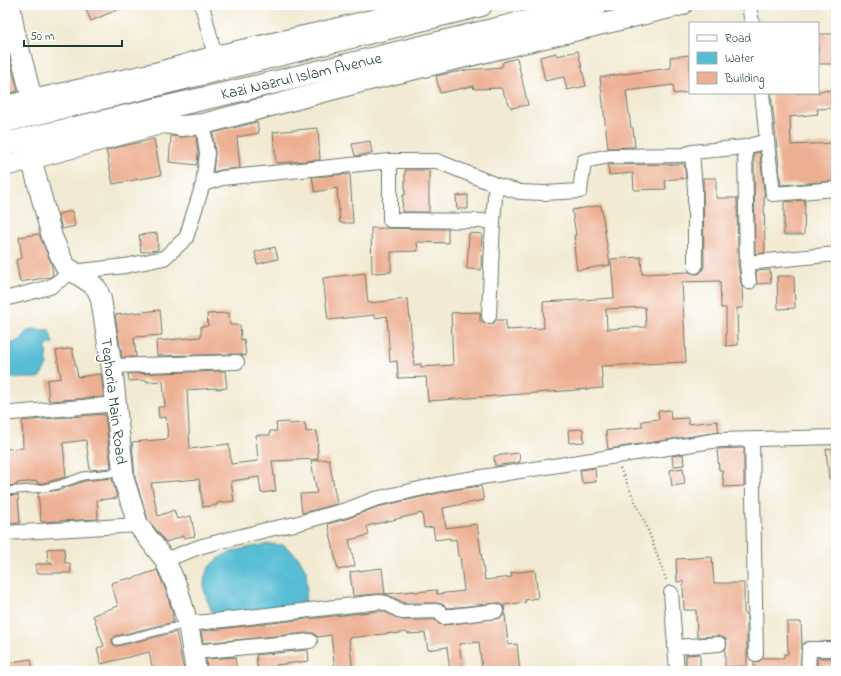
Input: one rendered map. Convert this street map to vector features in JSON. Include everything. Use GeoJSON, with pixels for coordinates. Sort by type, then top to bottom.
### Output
{"type":"FeatureCollection","features":[{"type":"Feature","properties":{"kind":"main road","name":"Kazi Nazrul Islam Avenue"},"geometry":{"type":"LineString","coordinates":[[5,121],[481,5]]}},
{"type":"Feature","properties":{"kind":"main road","name":"Kazi Nazrul Islam Avenue"},"geometry":{"type":"LineString","coordinates":[[5,144],[29,149],[143,112],[596,5]]}},
{"type":"Feature","properties":{"kind":"street"},"geometry":{"type":"LineString","coordinates":[[10,5],[14,29],[32,99]]}},
{"type":"Feature","properties":{"kind":"street"},"geometry":{"type":"LineString","coordinates":[[202,5],[215,56]]}},
{"type":"Feature","properties":{"kind":"street"},"geometry":{"type":"LineString","coordinates":[[5,106],[159,72],[215,56],[434,5]]}},
{"type":"Feature","properties":{"kind":"street"},"geometry":{"type":"LineString","coordinates":[[5,166],[29,149],[164,124],[182,126],[202,124],[357,84],[682,5]]}},
{"type":"Feature","properties":{"kind":"street"},"geometry":{"type":"LineString","coordinates":[[748,5],[752,22]]}},
{"type":"Feature","properties":{"kind":"street"},"geometry":{"type":"LineString","coordinates":[[762,94],[773,194],[836,189]]}},
{"type":"Feature","properties":{"kind":"street"},"geometry":{"type":"LineString","coordinates":[[143,112],[164,124]]}},
{"type":"Feature","properties":{"kind":"street"},"geometry":{"type":"LineString","coordinates":[[5,299],[50,287],[72,272],[125,266],[164,258],[186,238],[203,184],[207,154],[202,124]]}},
{"type":"Feature","properties":{"kind":"street"},"geometry":{"type":"LineString","coordinates":[[203,184],[222,178],[390,161],[437,161],[496,185],[520,192],[580,192],[584,161],[610,156],[684,155],[692,152],[767,142]]}},
{"type":"Feature","properties":{"kind":"street"},"geometry":{"type":"LineString","coordinates":[[745,146],[747,263],[749,282]]}},
{"type":"Feature","properties":{"kind":"street","name":"Teghoria Main Road"},"geometry":{"type":"LineString","coordinates":[[29,149],[52,237],[65,266],[97,289],[101,298],[117,404],[124,480],[138,525],[165,560],[177,587],[188,624],[195,662]]}},
{"type":"Feature","properties":{"kind":"street"},"geometry":{"type":"LineString","coordinates":[[692,152],[695,190],[695,266]]}},
{"type":"Feature","properties":{"kind":"street"},"geometry":{"type":"LineString","coordinates":[[390,161],[390,220],[493,221]]}},
{"type":"Feature","properties":{"kind":"street"},"geometry":{"type":"LineString","coordinates":[[489,316],[496,185]]}},
{"type":"Feature","properties":{"kind":"street"},"geometry":{"type":"LineString","coordinates":[[747,263],[836,254]]}},
{"type":"Feature","properties":{"kind":"street"},"geometry":{"type":"LineString","coordinates":[[112,366],[238,362]]}},
{"type":"Feature","properties":{"kind":"street"},"geometry":{"type":"LineString","coordinates":[[12,413],[117,404]]}},
{"type":"Feature","properties":{"kind":"street"},"geometry":{"type":"LineString","coordinates":[[165,560],[202,546],[295,524],[346,510],[375,499],[450,482],[719,440],[836,437]]}},
{"type":"Feature","properties":{"kind":"street"},"geometry":{"type":"LineString","coordinates":[[752,440],[756,654]]}},
{"type":"Feature","properties":{"kind":"street"},"geometry":{"type":"LineString","coordinates":[[5,533],[138,525]]}},
{"type":"Feature","properties":{"kind":"street"},"geometry":{"type":"LineString","coordinates":[[671,593],[677,671]]}},
{"type":"Feature","properties":{"kind":"street"},"geometry":{"type":"LineString","coordinates":[[188,624],[379,602],[386,603],[402,612],[436,611],[440,612],[443,618],[496,611]]}},
{"type":"Feature","properties":{"kind":"street"},"geometry":{"type":"LineString","coordinates":[[195,662],[310,641]]}},
{"type":"Feature","properties":{"kind":"street"},"geometry":{"type":"LineString","coordinates":[[675,647],[719,644]]}},
{"type":"Feature","properties":{"kind":"street"},"geometry":{"type":"LineString","coordinates":[[808,671],[809,649],[836,649]]}},
{"type":"Feature","properties":{"kind":"lane"},"geometry":{"type":"LineString","coordinates":[[5,491],[44,488],[58,485],[83,476],[124,472]]}},
{"type":"Feature","properties":{"kind":"lane"},"geometry":{"type":"LineString","coordinates":[[117,640],[188,624]]}},
{"type":"Feature","properties":{"kind":"path"},"geometry":{"type":"LineString","coordinates":[[615,457],[646,525],[671,593]]}},
{"type":"Feature","properties":{"kind":"water"},"geometry":{"type":"Polygon","coordinates":[[[29,329],[49,330],[53,343],[46,346],[47,365],[39,378],[6,378],[5,347],[19,340],[29,329]]]}},
{"type":"Feature","properties":{"kind":"water"},"geometry":{"type":"Polygon","coordinates":[[[270,544],[284,545],[298,557],[306,570],[307,588],[305,602],[290,611],[228,616],[212,612],[204,589],[206,575],[210,566],[227,554],[249,547],[270,544]]]}},
{"type":"Feature","properties":{"kind":"building"},"geometry":{"type":"Polygon","coordinates":[[[84,5],[128,5],[91,21],[84,5]]]}},
{"type":"Feature","properties":{"kind":"building"},"geometry":{"type":"Polygon","coordinates":[[[819,34],[836,34],[836,64],[819,64],[819,34]]]}},
{"type":"Feature","properties":{"kind":"building"},"geometry":{"type":"Polygon","coordinates":[[[5,40],[18,91],[5,94],[5,40]]]}},
{"type":"Feature","properties":{"kind":"building"},"geometry":{"type":"Polygon","coordinates":[[[578,51],[586,86],[567,90],[564,77],[545,81],[540,57],[556,53],[557,56],[578,51]]]}},
{"type":"Feature","properties":{"kind":"building"},"geometry":{"type":"Polygon","coordinates":[[[689,55],[689,92],[674,94],[673,85],[626,91],[635,147],[608,148],[600,77],[671,68],[670,57],[689,55]]]}},
{"type":"Feature","properties":{"kind":"building"},"geometry":{"type":"Polygon","coordinates":[[[517,58],[528,105],[511,108],[501,88],[474,89],[473,86],[440,93],[436,76],[467,70],[502,67],[503,62],[517,58]]]}},
{"type":"Feature","properties":{"kind":"building"},"geometry":{"type":"Polygon","coordinates":[[[834,90],[836,108],[817,109],[818,114],[790,117],[791,145],[835,143],[836,181],[781,185],[771,94],[819,94],[819,91],[834,90]]]}},
{"type":"Feature","properties":{"kind":"building"},"geometry":{"type":"Polygon","coordinates":[[[257,122],[259,133],[237,137],[240,168],[213,172],[215,153],[213,133],[257,122]]]}},
{"type":"Feature","properties":{"kind":"building"},"geometry":{"type":"Polygon","coordinates":[[[318,128],[320,160],[276,163],[273,132],[318,128]]]}},
{"type":"Feature","properties":{"kind":"building"},"geometry":{"type":"Polygon","coordinates":[[[171,136],[196,136],[198,154],[197,165],[169,162],[171,136]]]}},
{"type":"Feature","properties":{"kind":"building"},"geometry":{"type":"Polygon","coordinates":[[[154,139],[161,175],[113,184],[106,150],[154,139]]]}},
{"type":"Feature","properties":{"kind":"building"},"geometry":{"type":"Polygon","coordinates":[[[370,141],[372,153],[355,156],[352,144],[370,141]]]}},
{"type":"Feature","properties":{"kind":"building"},"geometry":{"type":"Polygon","coordinates":[[[760,152],[764,192],[765,253],[755,254],[754,153],[760,152]]]}},
{"type":"Feature","properties":{"kind":"building"},"geometry":{"type":"Polygon","coordinates":[[[684,164],[686,178],[665,180],[666,189],[634,190],[633,173],[609,175],[608,165],[684,164]]]}},
{"type":"Feature","properties":{"kind":"building"},"geometry":{"type":"Polygon","coordinates":[[[405,170],[429,170],[429,212],[402,212],[403,195],[405,195],[405,170]]]}},
{"type":"Feature","properties":{"kind":"building"},"geometry":{"type":"Polygon","coordinates":[[[350,174],[353,223],[340,223],[337,188],[315,192],[312,177],[350,174]]]}},
{"type":"Feature","properties":{"kind":"building"},"geometry":{"type":"Polygon","coordinates":[[[703,178],[716,178],[716,198],[737,198],[738,263],[742,287],[743,308],[737,308],[738,345],[726,346],[726,308],[721,308],[720,281],[682,282],[686,362],[601,366],[603,388],[428,401],[426,377],[398,378],[397,361],[390,362],[387,316],[375,318],[374,315],[328,320],[323,278],[365,273],[368,303],[408,299],[414,365],[421,364],[421,367],[453,365],[451,313],[480,312],[480,321],[488,324],[493,324],[496,320],[506,320],[506,330],[544,328],[543,302],[614,298],[611,259],[641,257],[642,274],[689,272],[699,274],[704,266],[703,178]],[[645,307],[606,309],[607,329],[646,327],[645,307]]]}},
{"type":"Feature","properties":{"kind":"building"},"geometry":{"type":"Polygon","coordinates":[[[468,195],[468,209],[457,209],[456,196],[468,195]]]}},
{"type":"Feature","properties":{"kind":"building"},"geometry":{"type":"Polygon","coordinates":[[[805,200],[804,235],[784,235],[784,202],[805,200]]]}},
{"type":"Feature","properties":{"kind":"building"},"geometry":{"type":"Polygon","coordinates":[[[601,205],[610,265],[577,270],[574,247],[576,247],[574,236],[576,235],[572,210],[601,205]]]}},
{"type":"Feature","properties":{"kind":"building"},"geometry":{"type":"Polygon","coordinates":[[[72,211],[75,226],[62,229],[58,214],[72,211]]]}},
{"type":"Feature","properties":{"kind":"building"},"geometry":{"type":"Polygon","coordinates":[[[371,228],[448,229],[448,243],[417,242],[418,251],[391,252],[391,272],[372,273],[371,228]]]}},
{"type":"Feature","properties":{"kind":"building"},"geometry":{"type":"Polygon","coordinates":[[[157,233],[158,250],[141,252],[139,235],[157,233]]]}},
{"type":"Feature","properties":{"kind":"building"},"geometry":{"type":"Polygon","coordinates":[[[469,233],[482,234],[481,270],[467,269],[469,233]]]}},
{"type":"Feature","properties":{"kind":"building"},"geometry":{"type":"Polygon","coordinates":[[[39,234],[51,262],[53,275],[50,277],[20,282],[16,260],[22,258],[19,237],[39,234]]]}},
{"type":"Feature","properties":{"kind":"building"},"geometry":{"type":"Polygon","coordinates":[[[275,247],[278,259],[257,264],[255,252],[275,247]]]}},
{"type":"Feature","properties":{"kind":"building"},"geometry":{"type":"Polygon","coordinates":[[[770,270],[771,283],[757,284],[756,271],[770,270]]]}},
{"type":"Feature","properties":{"kind":"building"},"geometry":{"type":"Polygon","coordinates":[[[777,276],[794,276],[795,308],[778,309],[777,276]]]}},
{"type":"Feature","properties":{"kind":"building"},"geometry":{"type":"Polygon","coordinates":[[[160,310],[162,335],[134,337],[136,357],[122,357],[115,315],[160,310]]]}},
{"type":"Feature","properties":{"kind":"building"},"geometry":{"type":"Polygon","coordinates":[[[229,313],[230,325],[240,325],[241,340],[244,339],[246,356],[237,354],[157,356],[156,341],[201,337],[201,326],[208,326],[207,314],[229,313]]]}},
{"type":"Feature","properties":{"kind":"building"},"geometry":{"type":"Polygon","coordinates":[[[72,348],[78,377],[101,374],[104,397],[49,401],[47,380],[61,378],[56,351],[72,348]]]}},
{"type":"Feature","properties":{"kind":"building"},"geometry":{"type":"Polygon","coordinates":[[[225,371],[227,388],[187,390],[190,449],[229,444],[231,464],[258,461],[256,435],[270,435],[270,431],[277,431],[276,423],[305,423],[306,432],[317,431],[318,459],[272,461],[276,491],[261,493],[259,477],[231,481],[234,501],[217,503],[217,505],[203,507],[199,479],[151,483],[158,516],[174,510],[177,519],[191,516],[195,536],[183,538],[183,536],[166,542],[148,520],[135,478],[132,442],[168,439],[166,417],[159,418],[158,407],[165,407],[163,381],[129,381],[128,374],[225,371]]]}},
{"type":"Feature","properties":{"kind":"building"},"geometry":{"type":"Polygon","coordinates":[[[670,410],[671,419],[688,418],[688,424],[717,421],[719,432],[608,449],[606,431],[642,427],[642,421],[659,419],[658,411],[670,410]]]}},
{"type":"Feature","properties":{"kind":"building"},"geometry":{"type":"Polygon","coordinates":[[[105,414],[111,468],[90,470],[86,440],[63,443],[66,477],[37,484],[37,481],[5,486],[5,449],[23,448],[22,421],[105,414]]]}},
{"type":"Feature","properties":{"kind":"building"},"geometry":{"type":"Polygon","coordinates":[[[583,429],[584,442],[569,443],[568,430],[583,429]]]}},
{"type":"Feature","properties":{"kind":"building"},"geometry":{"type":"Polygon","coordinates":[[[744,448],[744,486],[724,487],[722,470],[719,470],[717,449],[744,448]]]}},
{"type":"Feature","properties":{"kind":"building"},"geometry":{"type":"Polygon","coordinates":[[[836,448],[836,479],[829,479],[826,449],[836,448]]]}},
{"type":"Feature","properties":{"kind":"building"},"geometry":{"type":"Polygon","coordinates":[[[519,453],[520,462],[495,466],[494,456],[519,453]]]}},
{"type":"Feature","properties":{"kind":"building"},"geometry":{"type":"Polygon","coordinates":[[[683,454],[684,465],[673,466],[672,456],[683,454]]]}},
{"type":"Feature","properties":{"kind":"building"},"geometry":{"type":"Polygon","coordinates":[[[329,459],[337,504],[302,513],[300,494],[317,493],[311,461],[329,459]]]}},
{"type":"Feature","properties":{"kind":"building"},"geometry":{"type":"Polygon","coordinates":[[[595,468],[596,482],[582,483],[580,470],[595,468]]]}},
{"type":"Feature","properties":{"kind":"building"},"geometry":{"type":"Polygon","coordinates":[[[683,468],[685,484],[672,486],[670,470],[683,468]]]}},
{"type":"Feature","properties":{"kind":"building"},"geometry":{"type":"Polygon","coordinates":[[[112,478],[117,498],[97,500],[98,519],[41,522],[38,493],[60,490],[84,481],[112,478]]]}},
{"type":"Feature","properties":{"kind":"building"},"geometry":{"type":"Polygon","coordinates":[[[481,486],[484,500],[443,508],[446,528],[477,524],[485,580],[512,577],[511,573],[535,570],[538,598],[525,600],[526,602],[504,605],[508,645],[517,644],[520,671],[503,671],[503,668],[482,670],[479,642],[459,644],[463,671],[450,671],[447,647],[428,650],[425,633],[408,634],[407,632],[349,638],[353,671],[335,671],[331,635],[317,637],[314,633],[309,633],[203,643],[201,631],[379,611],[383,611],[402,620],[435,620],[439,624],[444,625],[501,618],[504,615],[504,610],[503,606],[499,603],[447,608],[442,604],[436,603],[404,603],[385,594],[437,590],[437,594],[464,591],[460,556],[458,556],[456,539],[450,540],[450,538],[435,540],[433,527],[424,528],[422,513],[367,526],[369,535],[349,540],[355,566],[338,570],[328,524],[349,518],[377,507],[452,490],[481,486]]]}},
{"type":"Feature","properties":{"kind":"building"},"geometry":{"type":"Polygon","coordinates":[[[18,495],[20,523],[5,524],[5,496],[18,495]]]}},
{"type":"Feature","properties":{"kind":"building"},"geometry":{"type":"Polygon","coordinates":[[[64,548],[65,563],[70,563],[71,573],[36,573],[36,564],[52,564],[52,562],[48,562],[47,549],[64,548]]]}},
{"type":"Feature","properties":{"kind":"building"},"geometry":{"type":"Polygon","coordinates":[[[712,557],[714,583],[744,583],[744,614],[747,614],[747,666],[725,667],[726,639],[719,636],[697,637],[696,610],[684,610],[683,581],[677,582],[676,559],[712,557]]]}},
{"type":"Feature","properties":{"kind":"building"},"geometry":{"type":"Polygon","coordinates":[[[382,568],[385,594],[353,596],[350,572],[382,568]]]}},
{"type":"Feature","properties":{"kind":"building"},"geometry":{"type":"Polygon","coordinates":[[[157,570],[166,591],[174,622],[116,636],[112,639],[112,643],[115,646],[118,646],[176,632],[184,671],[153,671],[149,652],[101,664],[97,648],[104,646],[93,615],[118,606],[111,583],[131,579],[157,570]]]}},
{"type":"Feature","properties":{"kind":"building"},"geometry":{"type":"Polygon","coordinates":[[[787,622],[801,622],[802,645],[800,671],[754,671],[754,662],[760,661],[763,658],[784,658],[784,654],[788,654],[787,622]]]}},
{"type":"Feature","properties":{"kind":"building"},"geometry":{"type":"Polygon","coordinates":[[[308,650],[309,661],[276,665],[277,671],[258,671],[256,655],[308,650]]]}},
{"type":"Feature","properties":{"kind":"building"},"geometry":{"type":"Polygon","coordinates":[[[700,654],[700,669],[686,669],[686,655],[700,654]]]}},
{"type":"Feature","properties":{"kind":"building"},"geometry":{"type":"Polygon","coordinates":[[[235,657],[237,671],[207,671],[206,659],[235,657]]]}},
{"type":"Feature","properties":{"kind":"building"},"geometry":{"type":"Polygon","coordinates":[[[817,658],[834,658],[834,666],[817,666],[817,658]]]}},
{"type":"Feature","properties":{"kind":"building"},"geometry":{"type":"Polygon","coordinates":[[[31,659],[33,671],[5,671],[5,663],[31,659]]]}}]}
